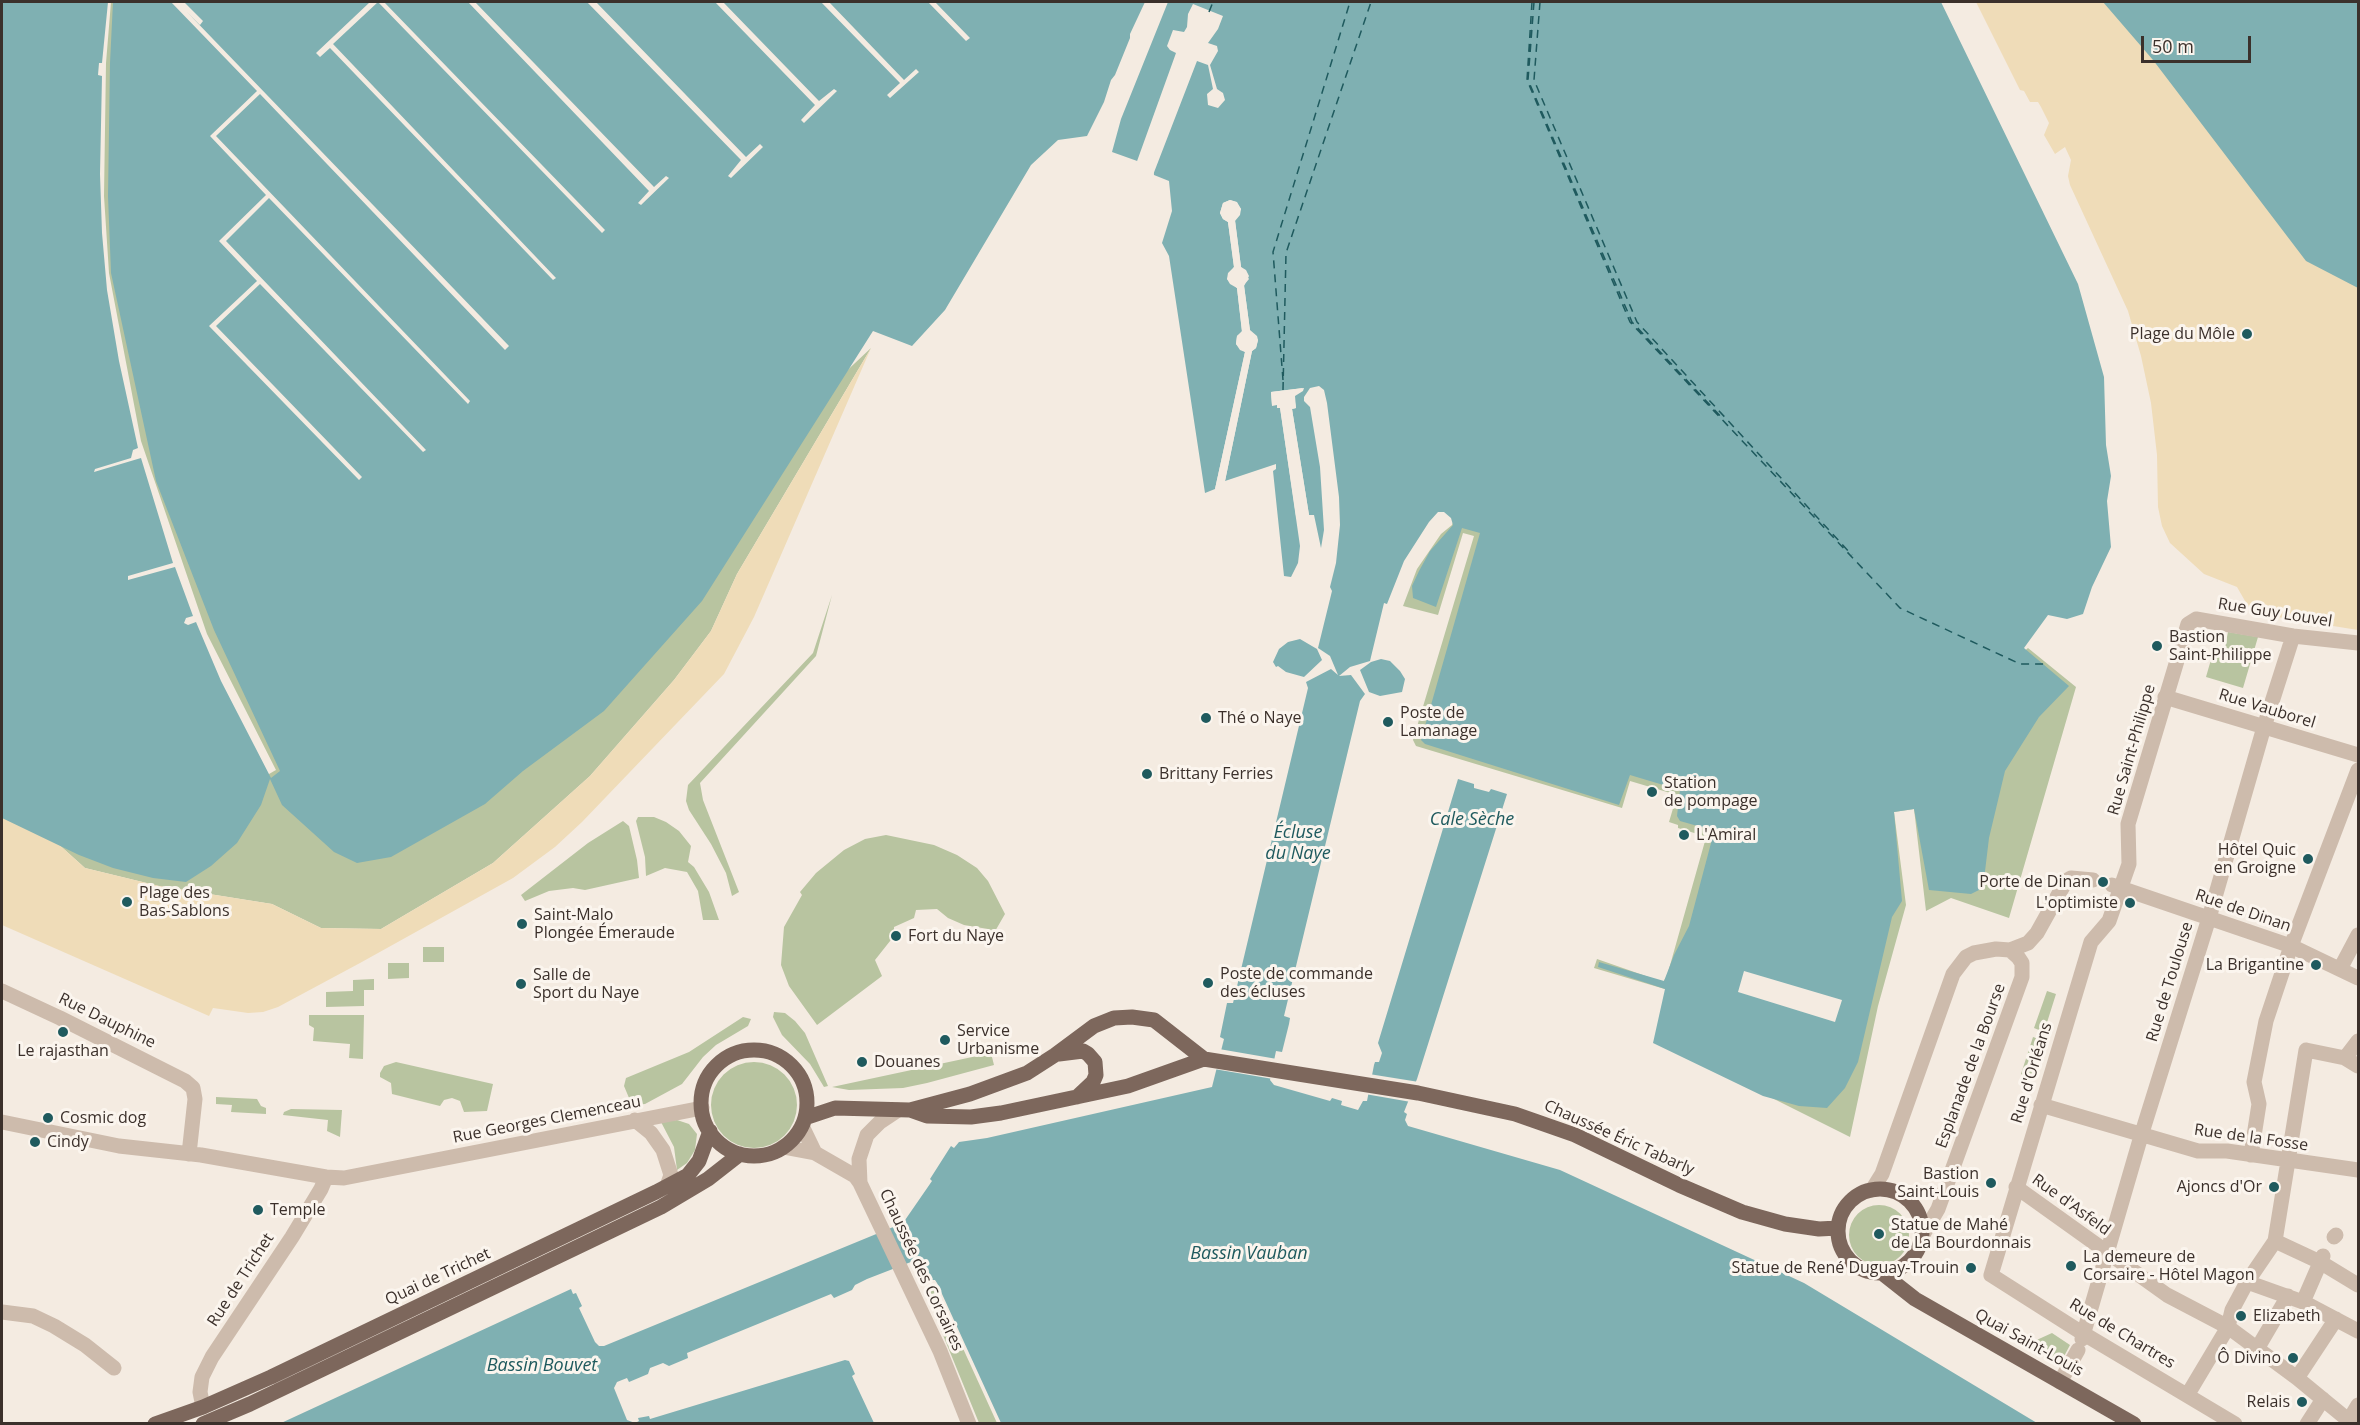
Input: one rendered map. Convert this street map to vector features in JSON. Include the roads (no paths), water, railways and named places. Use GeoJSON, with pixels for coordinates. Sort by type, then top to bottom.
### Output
{"type":"FeatureCollection","features":[{"type":"Feature","properties":{"kind":"main road","name":"Chaussée Éric Tabarly"},"geometry":{"type":"LineString","coordinates":[[904,1110],[1001,1084],[1026,1073],[1055,1055],[1094,1026],[1114,1018],[1132,1017],[1154,1020],[1204,1059]]}},
{"type":"Feature","properties":{"kind":"main road"},"geometry":{"type":"LineString","coordinates":[[745,1050],[761,1050],[776,1054],[790,1063],[800,1075],[806,1090],[807,1104],[803,1122],[783,1147],[762,1155],[740,1154],[723,1145],[710,1131],[702,1108],[702,1092],[708,1077],[717,1065],[730,1055],[745,1050]]}},
{"type":"Feature","properties":{"kind":"main road","name":"Chaussée Éric Tabarly"},"geometry":{"type":"LineString","coordinates":[[1055,1055],[1078,1050],[1088,1054],[1095,1062],[1097,1068],[1093,1082],[1077,1097]]}},
{"type":"Feature","properties":{"kind":"main road","name":"Chaussée Éric Tabarly"},"geometry":{"type":"LineString","coordinates":[[803,1122],[835,1108],[904,1110],[927,1116],[971,1117],[1128,1086],[1204,1059],[1480,1105],[1543,1123],[1575,1135],[1679,1185],[1742,1212],[1785,1224],[1820,1229],[1838,1228]]}},
{"type":"Feature","properties":{"kind":"main road"},"geometry":{"type":"LineString","coordinates":[[806,1090],[835,1108]]}},
{"type":"Feature","properties":{"kind":"main road","name":"Quai de Trichet"},"geometry":{"type":"LineString","coordinates":[[155,1424],[203,1407],[271,1377],[688,1175],[699,1161],[710,1131]]}},
{"type":"Feature","properties":{"kind":"main road","name":"Quai de Trichet"},"geometry":{"type":"LineString","coordinates":[[203,1424],[662,1207],[708,1179],[740,1154]]}},
{"type":"Feature","properties":{"kind":"main road"},"geometry":{"type":"LineString","coordinates":[[1872,1190],[1895,1192],[1910,1203],[1920,1219],[1919,1246],[1909,1261],[1897,1269],[1882,1273],[1868,1271],[1850,1260],[1839,1242],[1840,1219],[1848,1204],[1860,1194],[1872,1190]]}},
{"type":"Feature","properties":{"kind":"main road"},"geometry":{"type":"LineString","coordinates":[[1908,1293],[1909,1261]]}},
{"type":"Feature","properties":{"kind":"main road","name":"Quai Saint-Louis"},"geometry":{"type":"LineString","coordinates":[[1882,1273],[1915,1299],[2134,1424]]}},
{"type":"Feature","properties":{"kind":"street","name":"Rue Guy Louvel"},"geometry":{"type":"LineString","coordinates":[[2188,624],[2196,619],[2293,636],[2358,643]]}},
{"type":"Feature","properties":{"kind":"street","name":"Rue Saint-Philippe"},"geometry":{"type":"LineString","coordinates":[[2117,887],[2129,864],[2128,824],[2188,624]]}},
{"type":"Feature","properties":{"kind":"street","name":"Rue de Toulouse"},"geometry":{"type":"LineString","coordinates":[[2060,1382],[2081,1341],[2293,636]]}},
{"type":"Feature","properties":{"kind":"street","name":"Rue Vauborel"},"geometry":{"type":"LineString","coordinates":[[2165,697],[2358,755]]}},
{"type":"Feature","properties":{"kind":"street"},"geometry":{"type":"LineString","coordinates":[[2251,1155],[2259,1104],[2254,1082],[2266,1021],[2291,946],[2358,770]]}},
{"type":"Feature","properties":{"kind":"street"},"geometry":{"type":"LineString","coordinates":[[1872,1190],[1882,1174],[1953,974],[1966,957],[1974,953],[1996,949],[2010,950],[2028,943],[2037,933],[2066,881],[2071,878],[2093,880]]}},
{"type":"Feature","properties":{"kind":"street","name":"Rue de Dinan"},"geometry":{"type":"LineString","coordinates":[[2117,887],[2291,946],[2358,978]]}},
{"type":"Feature","properties":{"kind":"street","name":"Rue d'Orléans"},"geometry":{"type":"LineString","coordinates":[[1991,1275],[2091,942],[2109,921],[2117,887]]}},
{"type":"Feature","properties":{"kind":"street"},"geometry":{"type":"LineString","coordinates":[[2340,969],[2358,935]]}},
{"type":"Feature","properties":{"kind":"street","name":"Esplanade de la Bourse"},"geometry":{"type":"LineString","coordinates":[[1921,1238],[1938,1209],[2022,977],[2022,963],[2010,950]]}},
{"type":"Feature","properties":{"kind":"street","name":"Rue Dauphine"},"geometry":{"type":"LineString","coordinates":[[2,991],[185,1081],[193,1089],[195,1099],[189,1154]]}},
{"type":"Feature","properties":{"kind":"street"},"geometry":{"type":"LineString","coordinates":[[2188,1394],[2228,1327],[2232,1310],[2247,1282],[2276,1241],[2306,1050],[2352,1062],[2358,1041]]}},
{"type":"Feature","properties":{"kind":"street","name":"Rue de la Fosse"},"geometry":{"type":"LineString","coordinates":[[2041,1105],[2198,1151],[2227,1152],[2358,1170]]}},
{"type":"Feature","properties":{"kind":"street","name":"Rue Georges Clemenceau"},"geometry":{"type":"LineString","coordinates":[[2,1122],[119,1146],[189,1154],[344,1178],[702,1108]]}},
{"type":"Feature","properties":{"kind":"street"},"geometry":{"type":"LineString","coordinates":[[863,1188],[860,1160],[867,1135],[880,1122],[904,1110]]}},
{"type":"Feature","properties":{"kind":"street"},"geometry":{"type":"LineString","coordinates":[[635,1120],[651,1132],[663,1150],[671,1175],[667,1186]]}},
{"type":"Feature","properties":{"kind":"street"},"geometry":{"type":"LineString","coordinates":[[803,1122],[815,1152]]}},
{"type":"Feature","properties":{"kind":"street","name":"Chaussée des Corsaires"},"geometry":{"type":"LineString","coordinates":[[783,1147],[815,1152],[855,1176],[863,1188],[940,1351],[969,1424]]}},
{"type":"Feature","properties":{"kind":"street","name":"Rue de Trichet"},"geometry":{"type":"LineString","coordinates":[[203,1407],[200,1392],[202,1377],[212,1357],[298,1227],[326,1177]]}},
{"type":"Feature","properties":{"kind":"street","name":"Rue d'Asfeld"},"geometry":{"type":"LineString","coordinates":[[2016,1187],[2167,1295],[2228,1327],[2297,1378],[2351,1422]]}},
{"type":"Feature","properties":{"kind":"street"},"geometry":{"type":"LineString","coordinates":[[2276,1241],[2321,1259],[2358,1285]]}},
{"type":"Feature","properties":{"kind":"street"},"geometry":{"type":"LineString","coordinates":[[2303,1302],[2321,1259]]}},
{"type":"Feature","properties":{"kind":"street","name":"Rue de Chartres"},"geometry":{"type":"LineString","coordinates":[[1991,1275],[2081,1341],[2188,1394],[2235,1424]]}},
{"type":"Feature","properties":{"kind":"street"},"geometry":{"type":"LineString","coordinates":[[2247,1282],[2303,1302],[2358,1331]]}},
{"type":"Feature","properties":{"kind":"street"},"geometry":{"type":"LineString","coordinates":[[2257,1349],[2288,1296]]}},
{"type":"Feature","properties":{"kind":"street"},"geometry":{"type":"LineString","coordinates":[[2,1312],[33,1316],[54,1326],[85,1345],[114,1368]]}},
{"type":"Feature","properties":{"kind":"street"},"geometry":{"type":"LineString","coordinates":[[2297,1378],[2336,1319]]}},
{"type":"Feature","properties":{"kind":"street"},"geometry":{"type":"LineString","coordinates":[[2307,1424],[2323,1399]]}},
{"type":"Feature","properties":{"kind":"street"},"geometry":{"type":"LineString","coordinates":[[2351,1422],[2358,1405]]}},
{"type":"Feature","properties":{"kind":"water"},"geometry":{"type":"Polygon","coordinates":[[[2,2],[108,2],[102,63],[99,63],[98,75],[102,76],[100,174],[102,233],[107,290],[119,361],[138,448],[133,450],[131,458],[95,469],[94,472],[141,458],[173,563],[128,576],[128,580],[175,567],[193,616],[186,618],[184,623],[188,625],[196,622],[221,681],[271,778],[280,771],[214,630],[156,481],[111,273],[108,196],[113,2],[1145,2],[1111,80],[1104,102],[1087,136],[1058,140],[1031,165],[945,310],[912,346],[873,331],[702,601],[604,711],[523,771],[485,804],[391,857],[357,863],[334,852],[282,805],[270,779],[261,805],[237,843],[211,866],[186,882],[153,878],[113,868],[79,855],[2,818],[2,2]]]}},
{"type":"Feature","properties":{"kind":"water"},"geometry":{"type":"Polygon","coordinates":[[[1168,2],[1941,2],[2078,284],[2104,377],[2106,445],[2111,476],[2107,501],[2111,547],[2092,587],[2083,614],[2067,619],[2048,615],[2024,648],[2069,686],[2039,717],[2005,771],[1989,838],[1983,888],[1971,894],[1929,890],[1914,809],[1894,812],[1902,901],[1892,917],[1858,1062],[1845,1088],[1827,1108],[1799,1106],[1763,1096],[1653,1043],[1665,989],[1598,967],[1599,962],[1664,981],[1689,926],[1715,828],[1680,821],[1677,816],[1680,790],[1630,775],[1619,805],[1425,744],[1421,740],[1480,533],[1462,528],[1436,607],[1413,598],[1412,586],[1419,571],[1430,551],[1453,525],[1451,518],[1444,512],[1438,512],[1404,561],[1387,604],[1384,603],[1370,661],[1350,667],[1339,676],[1351,675],[1365,694],[1360,701],[1284,1016],[1290,1018],[1289,1024],[1282,1052],[1276,1051],[1270,1080],[1274,1085],[1330,1101],[1332,1098],[1342,1101],[1341,1105],[1358,1110],[1363,1101],[1367,1101],[1374,1065],[1375,1062],[1379,1062],[1382,1053],[1378,1043],[1458,779],[1474,784],[1474,788],[1489,792],[1491,789],[1507,794],[1417,1079],[1404,1112],[1407,1114],[1405,1120],[1408,1126],[1560,1170],[1804,1283],[2037,1423],[1001,1423],[937,1283],[935,1280],[926,1280],[916,1260],[867,1279],[855,1285],[852,1290],[834,1298],[831,1294],[687,1353],[688,1358],[669,1366],[663,1363],[650,1368],[648,1374],[629,1382],[627,1378],[617,1382],[614,1388],[627,1420],[635,1423],[639,1421],[638,1418],[649,1416],[650,1419],[845,1360],[849,1361],[855,1374],[852,1376],[874,1423],[279,1424],[571,1289],[573,1294],[576,1293],[582,1306],[579,1308],[595,1342],[599,1346],[604,1346],[903,1223],[932,1181],[930,1179],[951,1146],[954,1148],[959,1142],[987,1138],[1212,1087],[1224,1039],[1220,1037],[1227,1003],[1233,1003],[1308,688],[1306,682],[1331,669],[1338,675],[1330,656],[1318,648],[1332,591],[1330,587],[1336,563],[1340,525],[1339,497],[1327,403],[1324,390],[1319,386],[1310,388],[1304,401],[1310,407],[1320,467],[1324,530],[1321,548],[1314,515],[1309,515],[1292,409],[1296,408],[1294,396],[1303,388],[1271,392],[1272,405],[1280,407],[1300,546],[1298,563],[1291,577],[1284,576],[1273,471],[1276,469],[1276,464],[1225,481],[1252,351],[1256,348],[1258,340],[1250,331],[1244,285],[1249,279],[1241,267],[1235,220],[1241,209],[1237,202],[1230,200],[1223,203],[1220,213],[1228,222],[1234,267],[1227,279],[1237,288],[1242,332],[1237,336],[1236,344],[1240,350],[1245,352],[1215,489],[1205,493],[1169,256],[1162,243],[1172,211],[1169,181],[1154,175],[1153,166],[1149,160],[1140,162],[1112,152],[1121,119],[1168,2]]]}},
{"type":"Feature","properties":{"kind":"water"},"geometry":{"type":"Polygon","coordinates":[[[2103,2],[2358,2],[2358,288],[2306,261],[2153,60],[2103,2]]]}},
{"type":"Feature","properties":{"kind":"water"},"geometry":{"type":"Polygon","coordinates":[[[1300,639],[1317,649],[1322,660],[1304,677],[1286,672],[1276,667],[1273,662],[1279,649],[1288,642],[1300,639]]]}},
{"type":"Feature","properties":{"kind":"water"},"geometry":{"type":"Polygon","coordinates":[[[1381,659],[1390,661],[1400,671],[1405,679],[1402,692],[1380,696],[1369,692],[1360,670],[1371,662],[1381,659]]]}},
{"type":"Feature","properties":{"kind":"place","name":"Plage du Môle"},"geometry":{"type":"Point","coordinates":[2247,334]}},
{"type":"Feature","properties":{"kind":"place","name":"Bastion Saint-Philippe"},"geometry":{"type":"Point","coordinates":[2157,646]}},
{"type":"Feature","properties":{"kind":"place","name":"Thé o Naye"},"geometry":{"type":"Point","coordinates":[1206,718]}},
{"type":"Feature","properties":{"kind":"place","name":"Poste de Lamanage"},"geometry":{"type":"Point","coordinates":[1388,722]}},
{"type":"Feature","properties":{"kind":"place","name":"Brittany Ferries"},"geometry":{"type":"Point","coordinates":[1147,774]}},
{"type":"Feature","properties":{"kind":"place","name":"Station de pompage"},"geometry":{"type":"Point","coordinates":[1652,792]}},
{"type":"Feature","properties":{"kind":"place","name":"L'Amiral"},"geometry":{"type":"Point","coordinates":[1684,835]}},
{"type":"Feature","properties":{"kind":"place","name":"Hôtel Quic en Groigne"},"geometry":{"type":"Point","coordinates":[2308,859]}},
{"type":"Feature","properties":{"kind":"place","name":"Porte de Dinan"},"geometry":{"type":"Point","coordinates":[2103,882]}},
{"type":"Feature","properties":{"kind":"place","name":"Plage des Bas-Sablons"},"geometry":{"type":"Point","coordinates":[127,902]}},
{"type":"Feature","properties":{"kind":"place","name":"L'optimiste"},"geometry":{"type":"Point","coordinates":[2130,903]}},
{"type":"Feature","properties":{"kind":"place","name":"Saint-Malo Plongée Émeraude"},"geometry":{"type":"Point","coordinates":[522,924]}},
{"type":"Feature","properties":{"kind":"place","name":"Fort du Naye"},"geometry":{"type":"Point","coordinates":[896,936]}},
{"type":"Feature","properties":{"kind":"place","name":"La Brigantine"},"geometry":{"type":"Point","coordinates":[2316,965]}},
{"type":"Feature","properties":{"kind":"place","name":"Poste de commande des écluses"},"geometry":{"type":"Point","coordinates":[1208,983]}},
{"type":"Feature","properties":{"kind":"place","name":"Salle de Sport du Naye"},"geometry":{"type":"Point","coordinates":[521,984]}},
{"type":"Feature","properties":{"kind":"place","name":"Le rajasthan"},"geometry":{"type":"Point","coordinates":[63,1032]}},
{"type":"Feature","properties":{"kind":"place","name":"Service Urbanisme"},"geometry":{"type":"Point","coordinates":[945,1040]}},
{"type":"Feature","properties":{"kind":"place","name":"Douanes"},"geometry":{"type":"Point","coordinates":[862,1062]}},
{"type":"Feature","properties":{"kind":"place","name":"Cosmic dog"},"geometry":{"type":"Point","coordinates":[48,1118]}},
{"type":"Feature","properties":{"kind":"place","name":"Cindy"},"geometry":{"type":"Point","coordinates":[35,1142]}},
{"type":"Feature","properties":{"kind":"place","name":"Bastion Saint-Louis"},"geometry":{"type":"Point","coordinates":[1991,1183]}},
{"type":"Feature","properties":{"kind":"place","name":"Ajoncs d'Or"},"geometry":{"type":"Point","coordinates":[2274,1187]}},
{"type":"Feature","properties":{"kind":"place","name":"Temple"},"geometry":{"type":"Point","coordinates":[258,1210]}},
{"type":"Feature","properties":{"kind":"place","name":"Statue de Mahé de La Bourdonnais"},"geometry":{"type":"Point","coordinates":[1879,1234]}},
{"type":"Feature","properties":{"kind":"place","name":"La demeure de Corsaire - Hôtel Magon"},"geometry":{"type":"Point","coordinates":[2071,1266]}},
{"type":"Feature","properties":{"kind":"place","name":"Statue de René Duguay-Trouin"},"geometry":{"type":"Point","coordinates":[1971,1268]}},
{"type":"Feature","properties":{"kind":"place","name":"Elizabeth"},"geometry":{"type":"Point","coordinates":[2241,1316]}},
{"type":"Feature","properties":{"kind":"place","name":"Ô Divino"},"geometry":{"type":"Point","coordinates":[2293,1358]}},
{"type":"Feature","properties":{"kind":"place","name":"Relais"},"geometry":{"type":"Point","coordinates":[2302,1402]}},
{"type":"Feature","properties":{"kind":"water label","name":"Cale Sèche"},"geometry":{"type":"Point","coordinates":[1472,820]}},
{"type":"Feature","properties":{"kind":"water label","name":"Écluse du Naye"},"geometry":{"type":"Point","coordinates":[1298,843]}},
{"type":"Feature","properties":{"kind":"water label","name":"Bassin Vauban"},"geometry":{"type":"Point","coordinates":[1249,1254]}},
{"type":"Feature","properties":{"kind":"water label","name":"Bassin Bouvet"},"geometry":{"type":"Point","coordinates":[542,1366]}}]}
